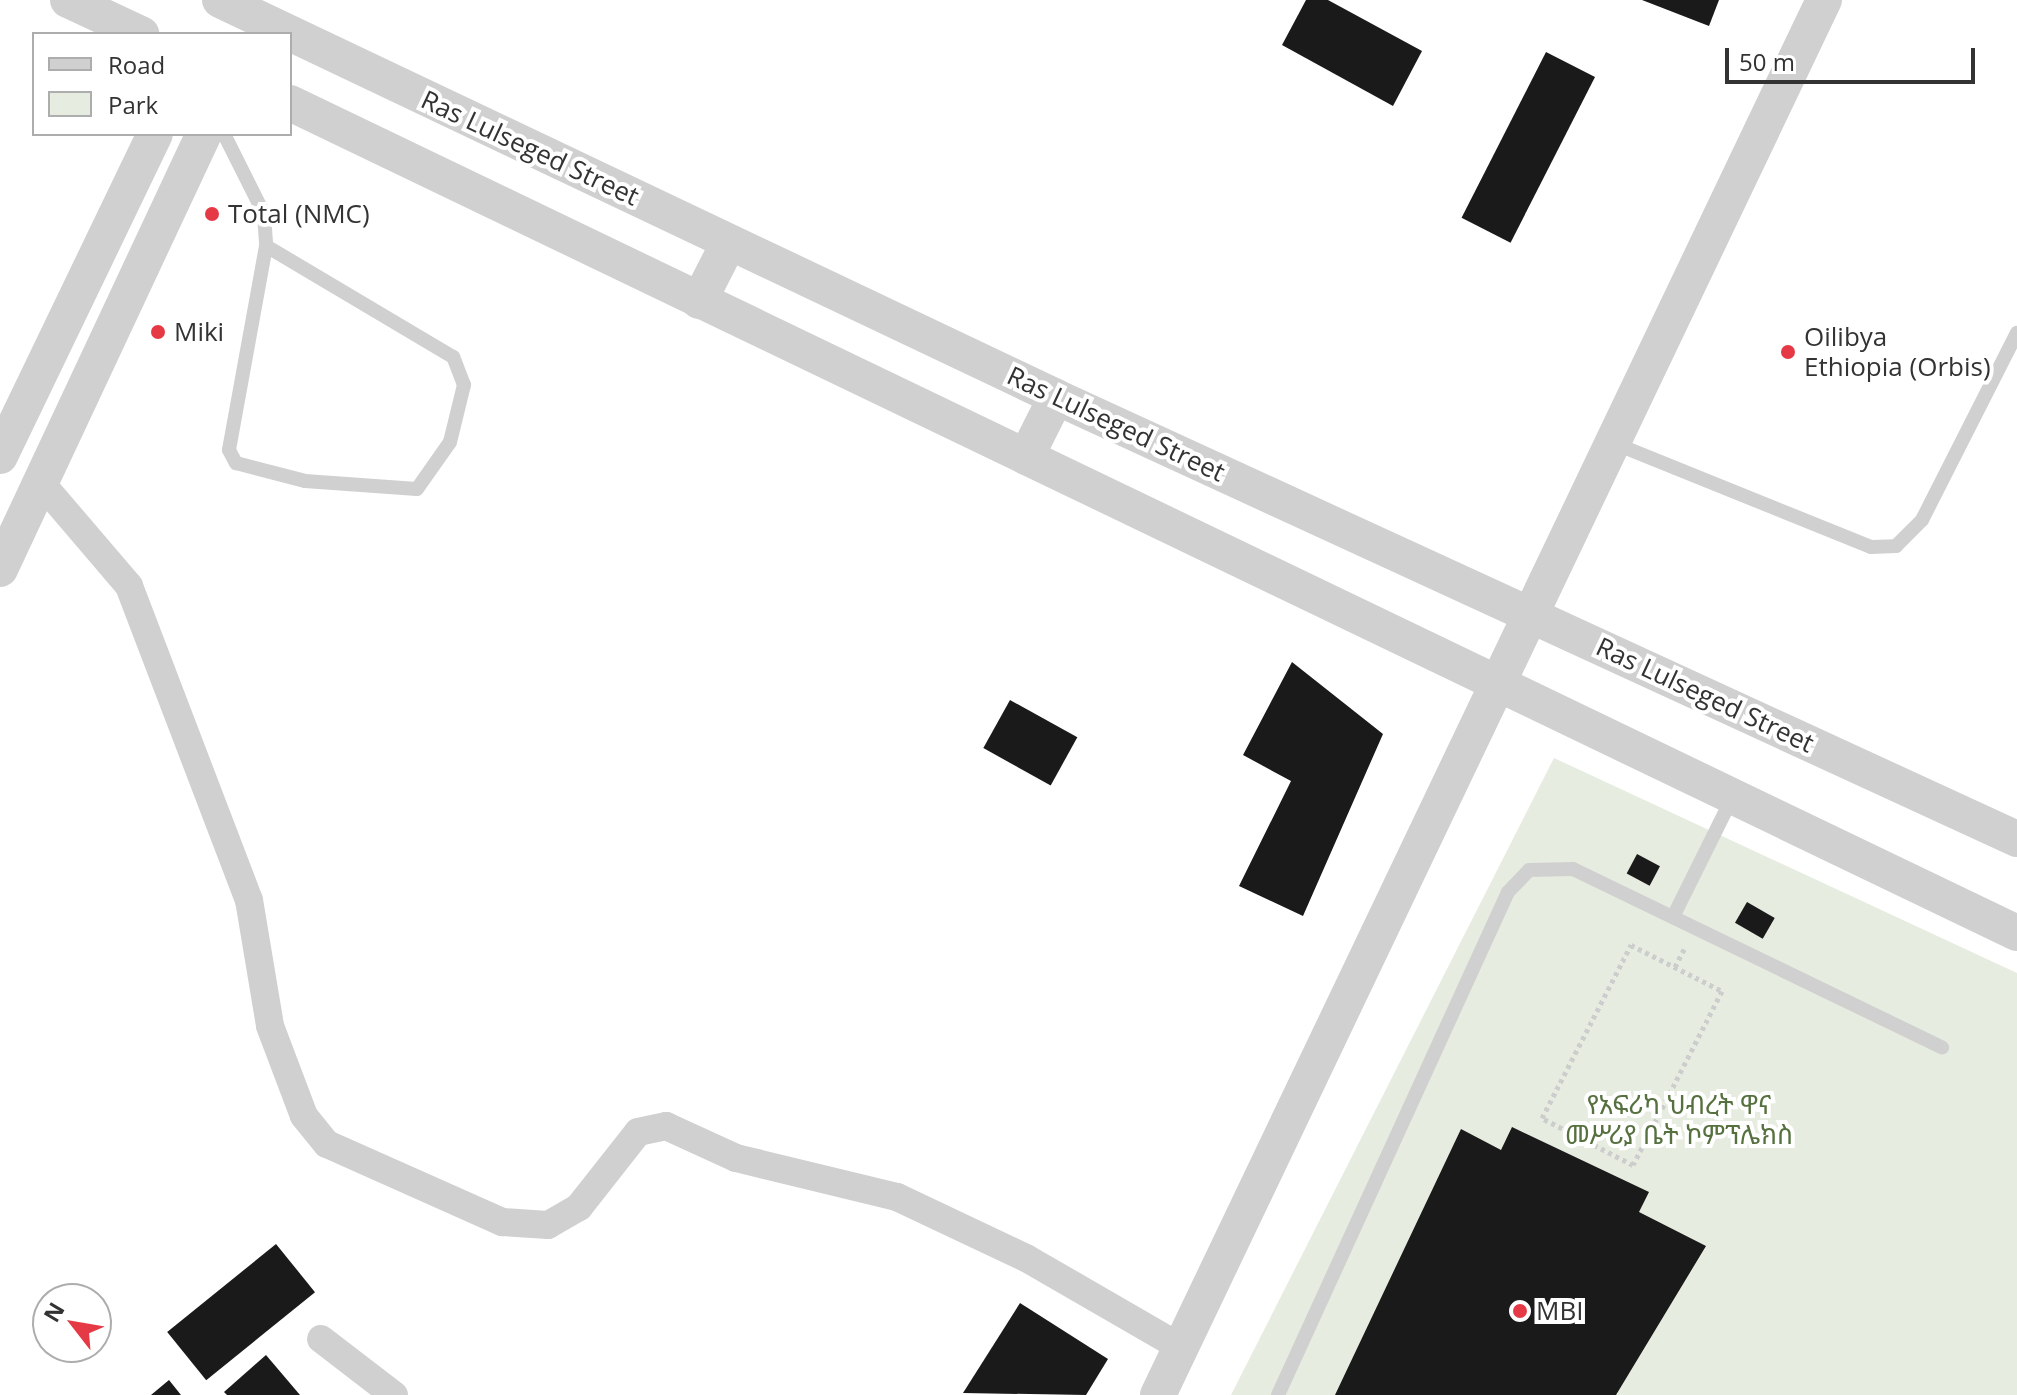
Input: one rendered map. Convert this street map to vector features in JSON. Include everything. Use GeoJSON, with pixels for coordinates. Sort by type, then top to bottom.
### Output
{"type":"FeatureCollection","features":[{"type":"Feature","properties":{"kind":"street"},"geometry":{"type":"LineString","coordinates":[[68,0],[137,32]]}},
{"type":"Feature","properties":{"kind":"street","name":"Ras Lulseged Street"},"geometry":{"type":"LineString","coordinates":[[220,0],[285,32]]}},
{"type":"Feature","properties":{"kind":"street"},"geometry":{"type":"LineString","coordinates":[[1158,1395],[1536,615],[1824,0]]}},
{"type":"Feature","properties":{"kind":"street","name":"Ras Lulseged Street"},"geometry":{"type":"LineString","coordinates":[[292,35],[1056,397],[1536,615],[2017,839]]}},
{"type":"Feature","properties":{"kind":"street"},"geometry":{"type":"LineString","coordinates":[[292,104],[699,301],[1503,682],[2017,933]]}},
{"type":"Feature","properties":{"kind":"street"},"geometry":{"type":"LineString","coordinates":[[0,456],[154,136]]}},
{"type":"Feature","properties":{"kind":"street"},"geometry":{"type":"LineString","coordinates":[[0,569],[203,136]]}},
{"type":"Feature","properties":{"kind":"street"},"geometry":{"type":"LineString","coordinates":[[699,301],[729,242]]}},
{"type":"Feature","properties":{"kind":"street"},"geometry":{"type":"LineString","coordinates":[[1026,457],[1056,397]]}},
{"type":"Feature","properties":{"kind":"street"},"geometry":{"type":"LineString","coordinates":[[42,484],[129,586],[249,900],[270,1026],[304,1116],[327,1144],[502,1222],[548,1225],[579,1207],[638,1132],[666,1126],[736,1158],[897,1197],[1026,1258],[1180,1347]]}},
{"type":"Feature","properties":{"kind":"street"},"geometry":{"type":"LineString","coordinates":[[321,1339],[394,1395]]}},
{"type":"Feature","properties":{"kind":"lane"},"geometry":{"type":"LineString","coordinates":[[225,136],[255,189],[266,246],[229,450],[236,463],[305,481],[417,489],[450,442],[464,385],[453,357],[266,246]]}},
{"type":"Feature","properties":{"kind":"lane"},"geometry":{"type":"LineString","coordinates":[[1616,444],[1871,547],[1896,546],[1922,520],[2017,333]]}},
{"type":"Feature","properties":{"kind":"lane"},"geometry":{"type":"LineString","coordinates":[[1673,917],[1734,794]]}},
{"type":"Feature","properties":{"kind":"lane"},"geometry":{"type":"LineString","coordinates":[[1278,1395],[1517,879],[1559,865],[1942,1047]]}},
{"type":"Feature","properties":{"kind":"path"},"geometry":{"type":"LineString","coordinates":[[1631,945],[1722,991],[1633,1165],[1542,1118],[1631,945]]}},
{"type":"Feature","properties":{"kind":"green space","name":"የአፍሪካ ህብረት ዋና መሥሪያ ቤት ኮምፕሌክስ"},"geometry":{"type":"Polygon","coordinates":[[[1554,758],[2017,973],[2017,1395],[1231,1395],[1554,758]]]}},
{"type":"Feature","properties":{"kind":"building"},"geometry":{"type":"Polygon","coordinates":[[[1306,0],[1328,0],[1422,51],[1393,106],[1282,45],[1306,0]]]}},
{"type":"Feature","properties":{"kind":"building"},"geometry":{"type":"Polygon","coordinates":[[[1642,0],[1719,0],[1709,26],[1642,0]]]}},
{"type":"Feature","properties":{"kind":"building"},"geometry":{"type":"Polygon","coordinates":[[[1546,52],[1595,77],[1511,243],[1462,218],[1546,52]]]}},
{"type":"Feature","properties":{"kind":"building"},"geometry":{"type":"Polygon","coordinates":[[[1292,662],[1383,734],[1303,916],[1239,886],[1291,781],[1243,755],[1292,662]]]}},
{"type":"Feature","properties":{"kind":"building"},"geometry":{"type":"Polygon","coordinates":[[[1010,700],[1077,737],[1051,785],[983,748],[1010,700]]]}},
{"type":"Feature","properties":{"kind":"building"},"geometry":{"type":"Polygon","coordinates":[[[1637,854],[1660,866],[1650,886],[1627,873],[1637,854]]]}},
{"type":"Feature","properties":{"kind":"building"},"geometry":{"type":"Polygon","coordinates":[[[1747,902],[1775,918],[1763,939],[1735,923],[1747,902]]]}},
{"type":"Feature","properties":{"kind":"building","name":"MBI"},"geometry":{"type":"Polygon","coordinates":[[[1512,1127],[1649,1192],[1639,1212],[1706,1246],[1616,1395],[1335,1395],[1461,1129],[1501,1150],[1512,1127]]]}},
{"type":"Feature","properties":{"kind":"building"},"geometry":{"type":"Polygon","coordinates":[[[276,1244],[315,1292],[206,1380],[167,1332],[276,1244]]]}},
{"type":"Feature","properties":{"kind":"building"},"geometry":{"type":"Polygon","coordinates":[[[1020,1303],[1108,1359],[1086,1395],[963,1393],[1020,1303]]]}},
{"type":"Feature","properties":{"kind":"building"},"geometry":{"type":"Polygon","coordinates":[[[266,1355],[300,1395],[227,1395],[224,1392],[266,1355]]]}},
{"type":"Feature","properties":{"kind":"building"},"geometry":{"type":"Polygon","coordinates":[[[169,1380],[181,1395],[151,1395],[169,1380]]]}},
{"type":"Feature","properties":{"kind":"place","name":"Total (NMC)"},"geometry":{"type":"Point","coordinates":[212,214]}},
{"type":"Feature","properties":{"kind":"place","name":"Miki"},"geometry":{"type":"Point","coordinates":[158,332]}},
{"type":"Feature","properties":{"kind":"place","name":"Oilibya Ethiopia (Orbis)"},"geometry":{"type":"Point","coordinates":[1788,352]}},
{"type":"Feature","properties":{"kind":"place","name":"MBI"},"geometry":{"type":"Point","coordinates":[1520,1311]}}]}
